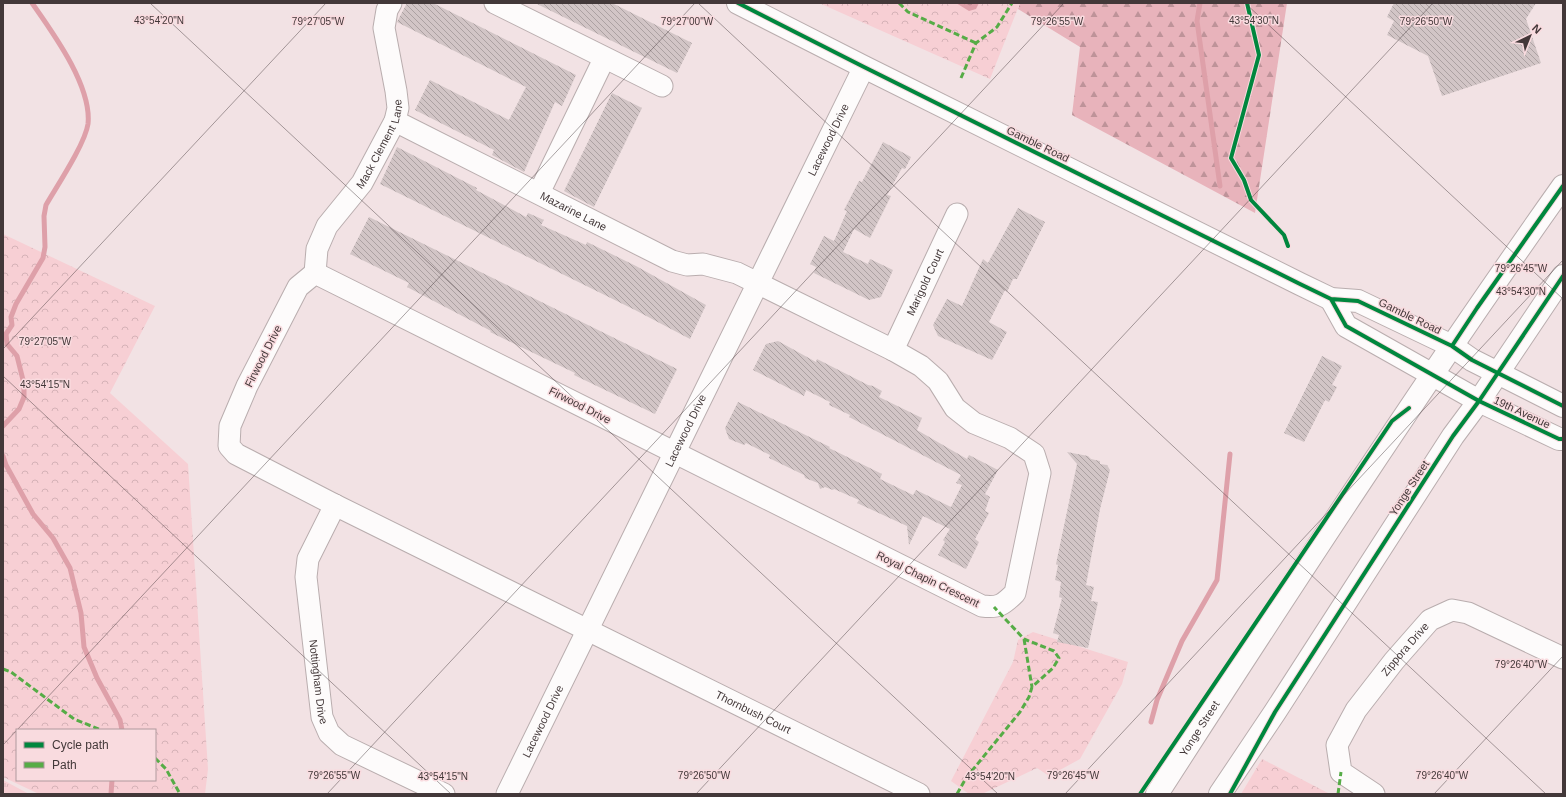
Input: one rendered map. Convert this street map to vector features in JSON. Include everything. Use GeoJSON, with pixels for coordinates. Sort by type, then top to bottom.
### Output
{"type":"FeatureCollection","features":[{"type":"Feature","properties":{"kind":"main road","name":"Gamble Road"},"geometry":{"type":"LineString","coordinates":[[738,3],[1331,299],[1358,301],[1452,346],[1472,360],[1498,374]]}},
{"type":"Feature","properties":{"kind":"main road","name":"Yonge Street"},"geometry":{"type":"LineString","coordinates":[[1157,794],[1394,431],[1477,308],[1563,186]]}},
{"type":"Feature","properties":{"kind":"main road","name":"Yonge Street"},"geometry":{"type":"LineString","coordinates":[[1220,794],[1279,706],[1453,436],[1479,402],[1563,276]]}},
{"type":"Feature","properties":{"kind":"main road"},"geometry":{"type":"LineString","coordinates":[[1331,299],[1346,326],[1433,375]]}},
{"type":"Feature","properties":{"kind":"main road","name":"19th Avenue"},"geometry":{"type":"LineString","coordinates":[[1498,374],[1563,406]]}},
{"type":"Feature","properties":{"kind":"main road","name":"19th Avenue"},"geometry":{"type":"LineString","coordinates":[[1433,375],[1479,402],[1559,439],[1563,439]]}},
{"type":"Feature","properties":{"kind":"street","name":"Mack Clement Lane"},"geometry":{"type":"LineString","coordinates":[[315,273],[317,249],[327,226],[362,183],[395,121],[398,108],[396,91],[384,28],[387,10],[390,3]]}},
{"type":"Feature","properties":{"kind":"street"},"geometry":{"type":"LineString","coordinates":[[495,3],[604,59],[662,86]]}},
{"type":"Feature","properties":{"kind":"street"},"geometry":{"type":"LineString","coordinates":[[539,193],[604,59]]}},
{"type":"Feature","properties":{"kind":"street","name":"Lacewood Drive"},"geometry":{"type":"LineString","coordinates":[[507,794],[864,67]]}},
{"type":"Feature","properties":{"kind":"street","name":"Mazarine Lane"},"geometry":{"type":"LineString","coordinates":[[395,121],[672,261],[687,265],[703,264],[720,268],[737,273],[757,284]]}},
{"type":"Feature","properties":{"kind":"street","name":"Marigold Court"},"geometry":{"type":"LineString","coordinates":[[893,350],[957,214]]}},
{"type":"Feature","properties":{"kind":"street","name":"Firwood Drive"},"geometry":{"type":"LineString","coordinates":[[588,629],[335,505],[236,454],[229,446],[230,426],[247,386],[298,287],[315,273],[675,453]]}},
{"type":"Feature","properties":{"kind":"street","name":"Royal Chapin Crescent"},"geometry":{"type":"LineString","coordinates":[[675,453],[982,606],[994,607],[1004,604],[1015,593],[1040,473],[1034,454],[1010,438],[974,423],[955,408],[938,381],[921,366],[893,350],[757,284]]}},
{"type":"Feature","properties":{"kind":"street","name":"Nottingham Drive"},"geometry":{"type":"LineString","coordinates":[[335,505],[308,558],[306,577],[322,718],[330,733],[342,745],[444,794]]}},
{"type":"Feature","properties":{"kind":"street","name":"Zippora Drive"},"geometry":{"type":"LineString","coordinates":[[1374,794],[1341,772],[1338,745],[1356,710],[1394,661],[1430,620],[1452,610],[1468,613],[1563,658]]}},
{"type":"Feature","properties":{"kind":"street","name":"Thornbush Court"},"geometry":{"type":"LineString","coordinates":[[588,629],[919,794]]}},
{"type":"Feature","properties":{"kind":"green space"},"geometry":{"type":"Polygon","coordinates":[[[819,3],[1020,3],[990,79],[819,3]]]}},
{"type":"Feature","properties":{"kind":"green space"},"geometry":{"type":"Polygon","coordinates":[[[1020,3],[1287,3],[1255,213],[1072,115],[1080,47],[1018,9],[1020,3]]]}},
{"type":"Feature","properties":{"kind":"green space"},"geometry":{"type":"Polygon","coordinates":[[[3,234],[155,306],[110,393],[188,464],[208,769],[205,794],[39,794],[3,777],[3,234]]]}},
{"type":"Feature","properties":{"kind":"green space"},"geometry":{"type":"Polygon","coordinates":[[[1033,632],[1128,662],[1122,684],[1080,759],[1049,776],[1037,768],[982,794],[969,794],[951,781],[1013,662],[1018,640],[1033,632]]]}},
{"type":"Feature","properties":{"kind":"green space"},"geometry":{"type":"Polygon","coordinates":[[[1262,759],[1330,794],[1241,794],[1262,759]]]}},
{"type":"Feature","properties":{"kind":"green space"},"geometry":{"type":"Polygon","coordinates":[[[3,780],[29,794],[3,794],[3,780]]]}},
{"type":"Feature","properties":{"kind":"water"},"geometry":{"type":"Polygon","coordinates":[[[956,3],[979,3],[976,9],[969,11],[956,3]]]}},
{"type":"Feature","properties":{"kind":"building"},"geometry":{"type":"Polygon","coordinates":[[[407,3],[433,3],[576,75],[562,106],[555,102],[524,172],[492,155],[494,150],[415,110],[430,80],[509,120],[526,87],[397,22],[407,3]]]}},
{"type":"Feature","properties":{"kind":"building"},"geometry":{"type":"Polygon","coordinates":[[[535,3],[612,3],[692,43],[677,73],[535,3]]]}},
{"type":"Feature","properties":{"kind":"building"},"geometry":{"type":"Polygon","coordinates":[[[1394,3],[1536,3],[1526,19],[1541,63],[1442,96],[1428,56],[1387,35],[1394,21],[1387,17],[1394,3]]]}},
{"type":"Feature","properties":{"kind":"building"},"geometry":{"type":"Polygon","coordinates":[[[612,93],[642,108],[594,207],[564,191],[612,93]]]}},
{"type":"Feature","properties":{"kind":"building"},"geometry":{"type":"Polygon","coordinates":[[[883,142],[911,157],[905,169],[902,168],[887,195],[891,196],[870,238],[854,229],[843,252],[868,264],[870,259],[893,270],[881,297],[869,300],[814,273],[816,267],[810,264],[824,236],[834,241],[847,211],[844,210],[859,181],[862,182],[883,142]]]}},
{"type":"Feature","properties":{"kind":"building"},"geometry":{"type":"Polygon","coordinates":[[[397,147],[477,188],[476,190],[526,217],[528,213],[544,220],[541,225],[586,245],[587,242],[636,266],[706,305],[690,339],[635,310],[380,184],[397,147]]]}},
{"type":"Feature","properties":{"kind":"building"},"geometry":{"type":"Polygon","coordinates":[[[1018,208],[1045,222],[1017,279],[1013,279],[1007,292],[1005,290],[989,322],[1007,332],[992,360],[938,336],[933,325],[947,299],[962,306],[983,259],[988,263],[1018,208]]]}},
{"type":"Feature","properties":{"kind":"building"},"geometry":{"type":"Polygon","coordinates":[[[369,217],[677,369],[655,414],[490,332],[491,331],[407,287],[409,283],[350,254],[369,217]]]}},
{"type":"Feature","properties":{"kind":"building"},"geometry":{"type":"Polygon","coordinates":[[[778,341],[816,362],[817,359],[882,391],[879,397],[922,418],[917,430],[967,459],[969,455],[998,470],[985,494],[990,497],[985,511],[989,513],[975,539],[979,542],[966,569],[938,555],[945,542],[943,540],[950,529],[923,516],[909,545],[907,526],[857,503],[859,500],[834,489],[825,487],[820,489],[818,483],[805,478],[804,475],[769,458],[770,455],[746,443],[744,445],[729,439],[725,428],[738,402],[882,474],[880,479],[913,495],[916,490],[951,507],[962,485],[956,483],[961,475],[849,417],[850,415],[829,405],[830,402],[806,390],[804,396],[753,370],[766,344],[778,341]]]}},
{"type":"Feature","properties":{"kind":"building"},"geometry":{"type":"Polygon","coordinates":[[[1322,356],[1342,366],[1332,385],[1337,387],[1329,402],[1325,400],[1304,442],[1284,433],[1322,356]]]}},
{"type":"Feature","properties":{"kind":"building"},"geometry":{"type":"Polygon","coordinates":[[[1067,452],[1088,456],[1091,459],[1100,461],[1100,464],[1107,465],[1110,470],[1100,509],[1086,585],[1094,587],[1091,601],[1098,602],[1088,648],[1057,642],[1059,635],[1053,633],[1062,598],[1059,597],[1061,582],[1055,580],[1058,565],[1056,564],[1077,464],[1067,452]]]}},
{"type":"Feature","properties":{"kind":"waterway"},"geometry":{"type":"LineString","coordinates":[[3,426],[19,409],[24,397],[24,384],[17,356],[7,344],[6,334],[12,325],[11,317],[16,304],[43,258],[45,247],[44,216],[46,205],[82,142],[88,124],[88,109],[78,77],[60,44],[32,3]]}},
{"type":"Feature","properties":{"kind":"waterway"},"geometry":{"type":"LineString","coordinates":[[1200,3],[1197,21],[1220,186]]}},
{"type":"Feature","properties":{"kind":"waterway"},"geometry":{"type":"LineString","coordinates":[[1151,722],[1157,700],[1182,641],[1217,580],[1230,454]]}},
{"type":"Feature","properties":{"kind":"waterway"},"geometry":{"type":"LineString","coordinates":[[3,456],[6,465],[33,514],[53,538],[70,568],[81,613],[84,647],[97,678],[120,720],[122,729]]}},
{"type":"Feature","properties":{"kind":"waterway"},"geometry":{"type":"LineString","coordinates":[[111,794],[112,781]]}},
{"type":"Feature","properties":{"kind":"marked path"},"geometry":{"type":"LineString","coordinates":[[899,3],[908,12],[976,43]]}},
{"type":"Feature","properties":{"kind":"marked path"},"geometry":{"type":"LineString","coordinates":[[961,78],[976,43],[997,27],[1012,3]]}},
{"type":"Feature","properties":{"kind":"marked path"},"geometry":{"type":"LineString","coordinates":[[957,794],[966,778],[1020,712],[1029,697],[1032,687],[1053,668],[1059,658],[1054,651],[1024,639],[994,607]]}},
{"type":"Feature","properties":{"kind":"marked path"},"geometry":{"type":"LineString","coordinates":[[1024,639],[1032,687]]}},
{"type":"Feature","properties":{"kind":"marked path"},"geometry":{"type":"LineString","coordinates":[[3,669],[11,672],[74,719],[99,729]]}},
{"type":"Feature","properties":{"kind":"marked path"},"geometry":{"type":"LineString","coordinates":[[156,759],[166,769],[180,794]]}},
{"type":"Feature","properties":{"kind":"marked path"},"geometry":{"type":"LineString","coordinates":[[1338,794],[1341,772]]}},
{"type":"Feature","properties":{"kind":"cycle path"},"geometry":{"type":"LineString","coordinates":[[738,3],[1300,284],[1331,299],[1358,301],[1452,346],[1472,360],[1563,406]]}},
{"type":"Feature","properties":{"kind":"cycle path"},"geometry":{"type":"LineString","coordinates":[[1247,3],[1259,55],[1231,158],[1244,180],[1251,200],[1284,235],[1288,246]]}},
{"type":"Feature","properties":{"kind":"cycle path"},"geometry":{"type":"LineString","coordinates":[[1452,346],[1563,186]]}},
{"type":"Feature","properties":{"kind":"cycle path"},"geometry":{"type":"LineString","coordinates":[[1230,794],[1275,712],[1453,436],[1479,401],[1563,276]]}},
{"type":"Feature","properties":{"kind":"cycle path"},"geometry":{"type":"LineString","coordinates":[[1331,299],[1346,326],[1479,401],[1559,439],[1563,439]]}},
{"type":"Feature","properties":{"kind":"cycle path"},"geometry":{"type":"LineString","coordinates":[[1140,794],[1392,421],[1409,408]]}}]}
